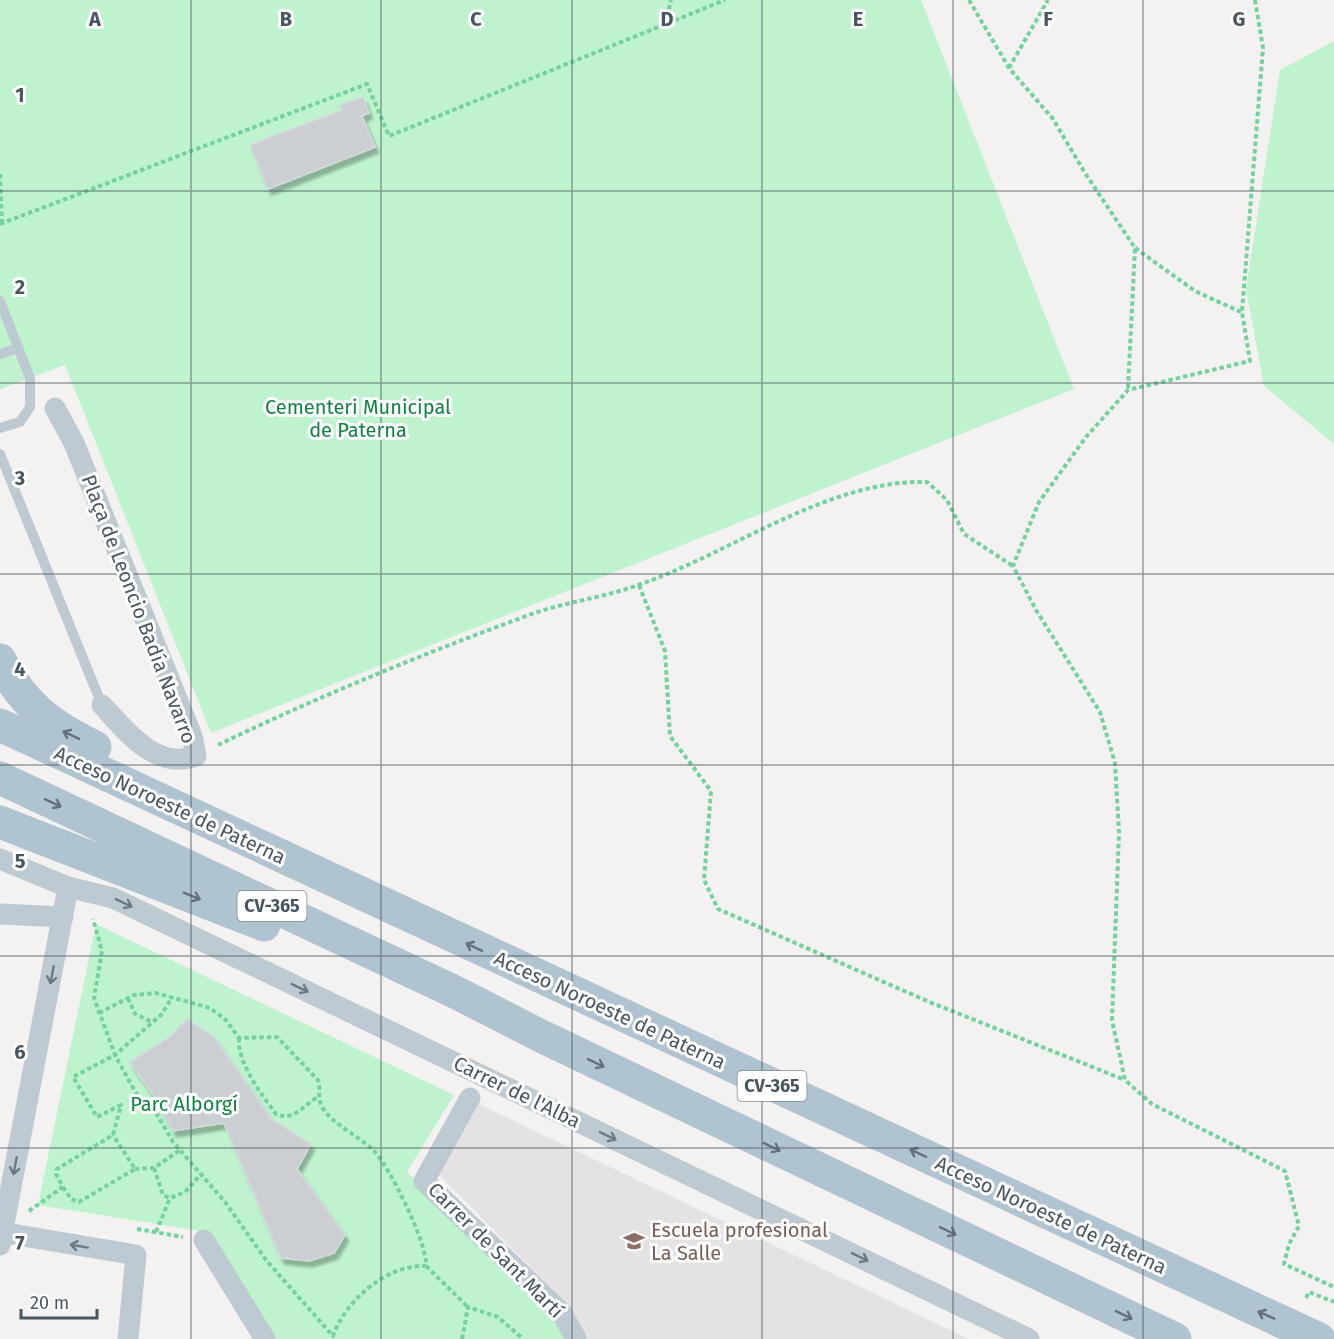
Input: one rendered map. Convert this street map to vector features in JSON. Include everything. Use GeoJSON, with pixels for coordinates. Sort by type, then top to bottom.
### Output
{"type":"FeatureCollection","features":[{"type":"Feature","properties":{"kind":"main road"},"geometry":{"type":"LineString","coordinates":[[0,660],[11,681],[44,718],[62,731],[186,790],[226,831]]}},
{"type":"Feature","properties":{"kind":"main road","name":"Acceso Noroeste de Paterna"},"geometry":{"type":"LineString","coordinates":[[0,725],[1319,1339]]}},
{"type":"Feature","properties":{"kind":"main road","name":"CV-365"},"geometry":{"type":"LineString","coordinates":[[0,778],[455,992],[543,1038],[1175,1339]]}},
{"type":"Feature","properties":{"kind":"main road"},"geometry":{"type":"LineString","coordinates":[[0,822],[250,919],[475,1020],[543,1038]]}},
{"type":"Feature","properties":{"kind":"street","name":"Plaça de Leoncio Badía Navarro"},"geometry":{"type":"LineString","coordinates":[[55,408],[74,443],[192,736],[196,756],[183,760],[159,756],[133,738],[102,705]]}},
{"type":"Feature","properties":{"kind":"street","name":"Carrer de l'Alba"},"geometry":{"type":"LineString","coordinates":[[0,859],[69,887],[113,898],[1029,1339]]}},
{"type":"Feature","properties":{"kind":"street"},"geometry":{"type":"LineString","coordinates":[[69,887],[1,1237],[136,1256],[128,1339]]}},
{"type":"Feature","properties":{"kind":"street"},"geometry":{"type":"LineString","coordinates":[[0,914],[63,917]]}},
{"type":"Feature","properties":{"kind":"street","name":"Carrer de Sant Martí"},"geometry":{"type":"LineString","coordinates":[[470,1098],[424,1181],[562,1313],[576,1339]]}},
{"type":"Feature","properties":{"kind":"street"},"geometry":{"type":"LineString","coordinates":[[204,1240],[265,1339]]}},
{"type":"Feature","properties":{"kind":"lane"},"geometry":{"type":"LineString","coordinates":[[0,301],[30,378],[30,407],[20,422],[0,428]]}},
{"type":"Feature","properties":{"kind":"lane"},"geometry":{"type":"LineString","coordinates":[[0,354],[18,348]]}},
{"type":"Feature","properties":{"kind":"lane","name":"Plaça de Leoncio Badía Navarro"},"geometry":{"type":"LineString","coordinates":[[0,454],[102,705]]}},
{"type":"Feature","properties":{"kind":"path"},"geometry":{"type":"LineString","coordinates":[[665,25],[671,0]]}},
{"type":"Feature","properties":{"kind":"path"},"geometry":{"type":"LineString","coordinates":[[0,174],[1,223],[367,84],[389,136],[723,0]]}},
{"type":"Feature","properties":{"kind":"path"},"geometry":{"type":"LineString","coordinates":[[969,0],[1009,68],[1053,119],[1085,173],[1135,248],[1195,291],[1242,312]]}},
{"type":"Feature","properties":{"kind":"path"},"geometry":{"type":"LineString","coordinates":[[1009,68],[1048,0]]}},
{"type":"Feature","properties":{"kind":"path"},"geometry":{"type":"LineString","coordinates":[[1013,566],[1039,502],[1086,438],[1128,390],[1250,361],[1242,312],[1263,48],[1255,0]]}},
{"type":"Feature","properties":{"kind":"path"},"geometry":{"type":"LineString","coordinates":[[1128,390],[1135,248]]}},
{"type":"Feature","properties":{"kind":"path"},"geometry":{"type":"LineString","coordinates":[[196,756],[295,708],[531,614],[639,585],[791,516],[867,488],[902,481],[927,482],[947,500],[964,534],[1013,566],[1036,610],[1100,712],[1115,763],[1119,832],[1112,1020],[1125,1080]]}},
{"type":"Feature","properties":{"kind":"path"},"geometry":{"type":"LineString","coordinates":[[639,585],[665,651],[670,736],[711,791],[704,880],[718,909],[927,1001],[1125,1080],[1152,1104],[1285,1171],[1299,1226],[1289,1244],[1284,1264],[1334,1287]]}},
{"type":"Feature","properties":{"kind":"path"},"geometry":{"type":"LineString","coordinates":[[86,924],[98,915]]}},
{"type":"Feature","properties":{"kind":"path"},"geometry":{"type":"LineString","coordinates":[[93,919],[102,951],[94,998],[115,1055],[138,1095],[152,1106],[180,1150],[225,1202],[266,1260],[334,1338],[344,1313],[375,1285],[407,1268],[426,1266]]}},
{"type":"Feature","properties":{"kind":"path"},"geometry":{"type":"LineString","coordinates":[[99,1013],[143,992],[172,997],[210,1008],[226,1020],[239,1038],[242,1056],[276,1114],[287,1116],[295,1114],[305,1104],[318,1097]]}},
{"type":"Feature","properties":{"kind":"path"},"geometry":{"type":"LineString","coordinates":[[172,997],[162,1014],[115,1055],[74,1077],[97,1117],[121,1105],[113,1135],[57,1168],[56,1174],[72,1198],[79,1202],[135,1169],[154,1168],[180,1150]]}},
{"type":"Feature","properties":{"kind":"path"},"geometry":{"type":"LineString","coordinates":[[128,998],[135,1014],[153,1022]]}},
{"type":"Feature","properties":{"kind":"path"},"geometry":{"type":"LineString","coordinates":[[239,1038],[277,1038],[318,1080],[318,1097],[327,1114],[379,1156],[423,1245],[426,1266],[468,1307],[498,1317],[523,1339]]}},
{"type":"Feature","properties":{"kind":"path"},"geometry":{"type":"LineString","coordinates":[[113,1135],[135,1169]]}},
{"type":"Feature","properties":{"kind":"path"},"geometry":{"type":"LineString","coordinates":[[154,1168],[163,1195],[170,1198],[185,1192],[201,1174]]}},
{"type":"Feature","properties":{"kind":"path"},"geometry":{"type":"LineString","coordinates":[[31,1211],[63,1186]]}},
{"type":"Feature","properties":{"kind":"path"},"geometry":{"type":"LineString","coordinates":[[156,1232],[170,1198]]}},
{"type":"Feature","properties":{"kind":"path"},"geometry":{"type":"LineString","coordinates":[[31,1211],[33,1200]]}},
{"type":"Feature","properties":{"kind":"path"},"geometry":{"type":"LineString","coordinates":[[31,1211],[42,1213]]}},
{"type":"Feature","properties":{"kind":"path"},"geometry":{"type":"LineString","coordinates":[[133,1228],[204,1240]]}},
{"type":"Feature","properties":{"kind":"path"},"geometry":{"type":"LineString","coordinates":[[1306,1298],[1309,1292],[1334,1302]]}},
{"type":"Feature","properties":{"kind":"path"},"geometry":{"type":"LineString","coordinates":[[462,1339],[468,1307]]}},
{"type":"Feature","properties":{"kind":"shaded area","name":"Escuela profesional La Salle"},"geometry":{"type":"Polygon","coordinates":[[[479,1104],[969,1339],[587,1339],[569,1306],[439,1175],[479,1104]]]}},
{"type":"Feature","properties":{"kind":"green space","name":"Cementeri Municipal de Paterna"},"geometry":{"type":"Polygon","coordinates":[[[0,0],[921,0],[1074,389],[211,733],[65,365],[0,389],[0,0]]]}},
{"type":"Feature","properties":{"kind":"green space"},"geometry":{"type":"Polygon","coordinates":[[[1334,41],[1334,444],[1264,386],[1246,289],[1280,70],[1334,41]]]}},
{"type":"Feature","properties":{"kind":"green space","name":"Parc Alborgí"},"geometry":{"type":"Polygon","coordinates":[[[96,924],[454,1095],[407,1172],[559,1319],[569,1339],[274,1339],[206,1232],[38,1205],[96,924]]]}},
{"type":"Feature","properties":{"kind":"building"},"geometry":{"type":"Polygon","coordinates":[[[363,97],[369,113],[362,116],[375,147],[268,189],[250,145],[342,110],[340,105],[363,97]]]}},
{"type":"Feature","properties":{"kind":"building"},"geometry":{"type":"Polygon","coordinates":[[[187,1019],[214,1037],[271,1119],[311,1144],[297,1169],[345,1235],[334,1253],[309,1261],[281,1258],[224,1123],[173,1131],[154,1096],[130,1062],[170,1037],[187,1019]]]}},
{"type":"Feature","properties":{"kind":"place","name":"Escuela profesional La Salle"},"geometry":{"type":"Point","coordinates":[634,1241]}}]}
